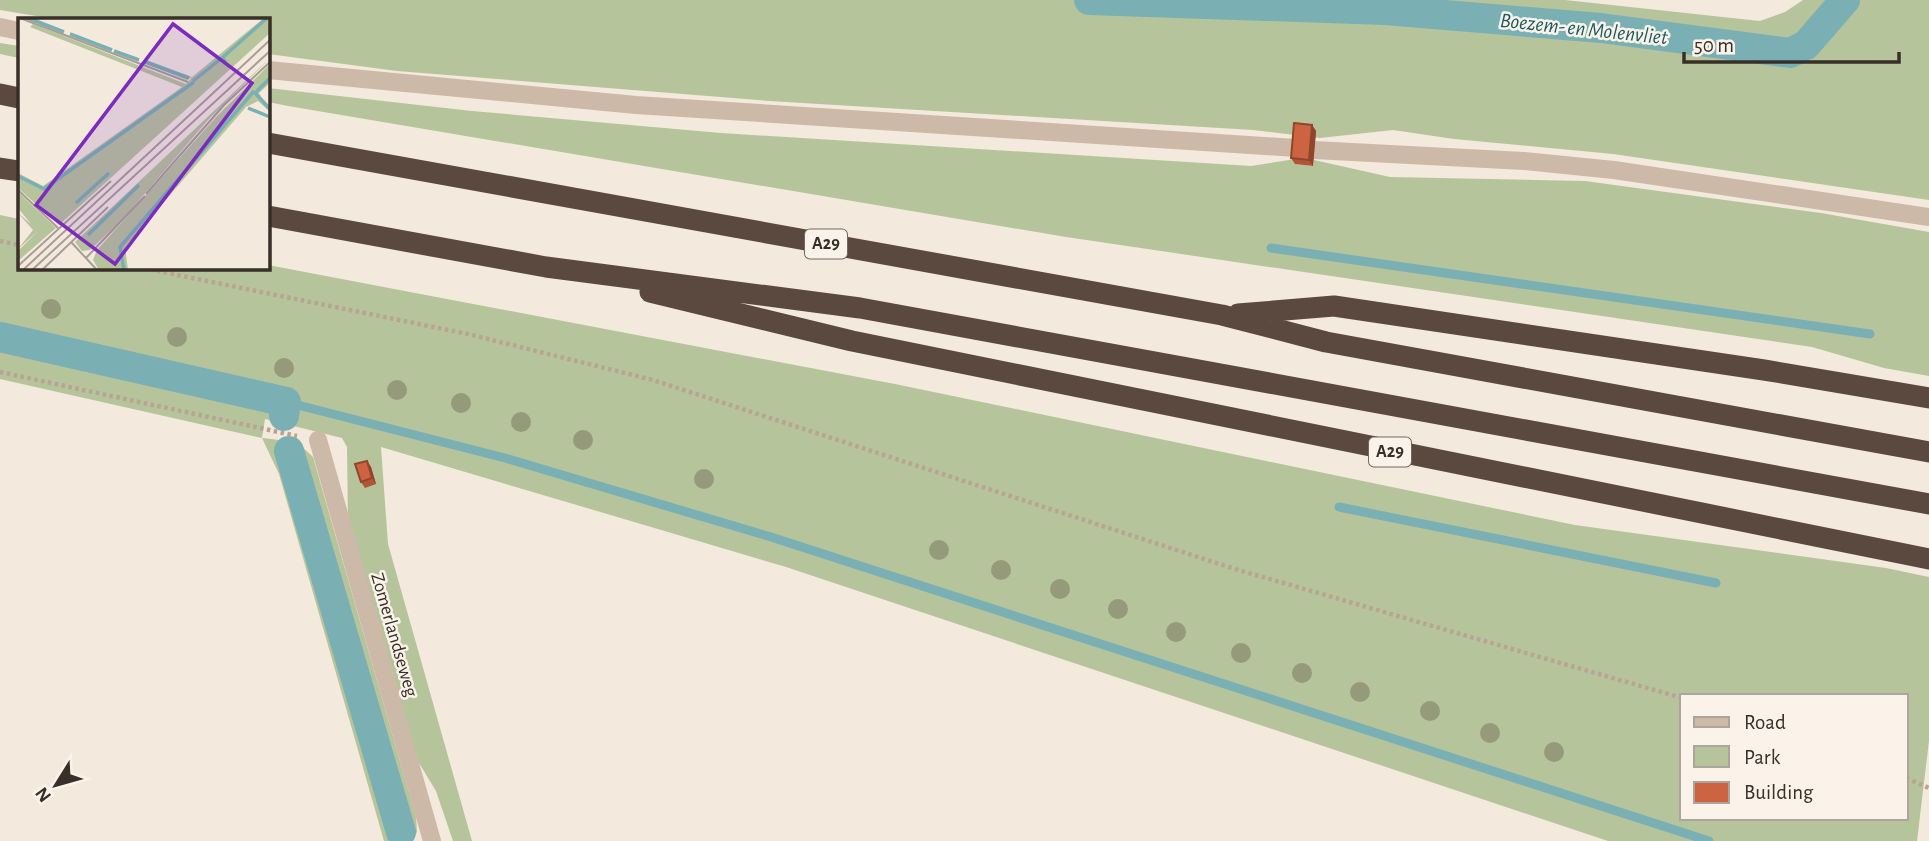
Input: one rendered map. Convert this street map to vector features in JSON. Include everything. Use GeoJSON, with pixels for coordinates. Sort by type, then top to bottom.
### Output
{"type":"FeatureCollection","features":[{"type":"Feature","properties":{"kind":"highway"},"geometry":{"type":"LineString","coordinates":[[0,94],[18,98]]}},
{"type":"Feature","properties":{"kind":"highway","name":"A29"},"geometry":{"type":"LineString","coordinates":[[270,143],[1222,315],[1326,342],[1929,452]]}},
{"type":"Feature","properties":{"kind":"highway"},"geometry":{"type":"LineString","coordinates":[[0,168],[18,171]]}},
{"type":"Feature","properties":{"kind":"highway","name":"A29"},"geometry":{"type":"LineString","coordinates":[[270,216],[546,267],[860,308],[1929,504]]}},
{"type":"Feature","properties":{"kind":"highway","name":"A29"},"geometry":{"type":"LineString","coordinates":[[546,267],[852,341],[1929,559]]}},
{"type":"Feature","properties":{"kind":"highway","name":"A29"},"geometry":{"type":"LineString","coordinates":[[1222,315],[1334,306],[1765,370],[1929,398]]}},
{"type":"Feature","properties":{"kind":"street"},"geometry":{"type":"LineString","coordinates":[[0,27],[18,31]]}},
{"type":"Feature","properties":{"kind":"street"},"geometry":{"type":"LineString","coordinates":[[270,71],[636,105],[1603,168],[1929,217]]}},
{"type":"Feature","properties":{"kind":"street","name":"Zomerlandseweg"},"geometry":{"type":"LineString","coordinates":[[318,440],[432,841]]}},
{"type":"Feature","properties":{"kind":"path"},"geometry":{"type":"LineString","coordinates":[[0,241],[18,245]]}},
{"type":"Feature","properties":{"kind":"path"},"geometry":{"type":"LineString","coordinates":[[153,270],[468,334],[653,380],[1223,565],[1680,697]]}},
{"type":"Feature","properties":{"kind":"path"},"geometry":{"type":"LineString","coordinates":[[0,372],[318,440]]}},
{"type":"Feature","properties":{"kind":"path"},"geometry":{"type":"LineString","coordinates":[[1908,779],[1929,788]]}},
{"type":"Feature","properties":{"kind":"green space"},"geometry":{"type":"Polygon","coordinates":[[[0,0],[1565,0],[1760,21],[1785,12],[1803,0],[1929,0],[1929,200],[1613,154],[1454,139],[1393,130],[1320,138],[1253,130],[769,101],[397,71],[270,54],[270,18],[48,18],[0,10],[0,0]]]}},
{"type":"Feature","properties":{"kind":"green space"},"geometry":{"type":"Polygon","coordinates":[[[0,43],[18,46],[18,58],[0,54],[0,43]]]}},
{"type":"Feature","properties":{"kind":"green space"},"geometry":{"type":"Polygon","coordinates":[[[270,88],[472,111],[721,133],[1251,166],[1295,159],[1296,164],[1313,166],[1314,160],[1390,177],[1585,181],[1821,213],[1929,232],[1929,376],[1884,368],[1812,347],[1066,237],[270,102],[270,88]]]}},
{"type":"Feature","properties":{"kind":"green space"},"geometry":{"type":"Polygon","coordinates":[[[0,215],[18,219],[18,270],[270,270],[270,265],[895,384],[1575,525],[1886,568],[1929,577],[1929,741],[1917,841],[1608,841],[786,567],[381,447],[388,544],[472,841],[453,841],[436,791],[416,758],[348,523],[347,447],[342,438],[265,419],[262,438],[0,379],[0,215]]]}},
{"type":"Feature","properties":{"kind":"green space"},"geometry":{"type":"Polygon","coordinates":[[[262,438],[297,442],[313,457],[416,817],[417,832],[412,841],[384,841],[279,474],[262,438]]]}},
{"type":"Feature","properties":{"kind":"building"},"geometry":{"type":"Polygon","coordinates":[[[1294,123],[1312,125],[1309,160],[1291,158],[1294,123]]]}},
{"type":"Feature","properties":{"kind":"building"},"geometry":{"type":"Polygon","coordinates":[[[367,461],[372,478],[361,482],[355,464],[367,461]]]}},
{"type":"Feature","properties":{"kind":"waterway","name":"Boezem- en Molenvliet"},"geometry":{"type":"LineString","coordinates":[[1089,0],[1385,10],[1601,28],[1790,53],[1806,45],[1845,0]]}},
{"type":"Feature","properties":{"kind":"waterway"},"geometry":{"type":"LineString","coordinates":[[1271,248],[1870,334]]}},
{"type":"Feature","properties":{"kind":"waterway"},"geometry":{"type":"LineString","coordinates":[[0,337],[286,402],[284,416]]}},
{"type":"Feature","properties":{"kind":"waterway"},"geometry":{"type":"LineString","coordinates":[[286,402],[505,458],[771,537],[1709,841]]}},
{"type":"Feature","properties":{"kind":"waterway"},"geometry":{"type":"LineString","coordinates":[[289,451],[401,832]]}},
{"type":"Feature","properties":{"kind":"waterway"},"geometry":{"type":"LineString","coordinates":[[1339,507],[1716,583]]}}]}
